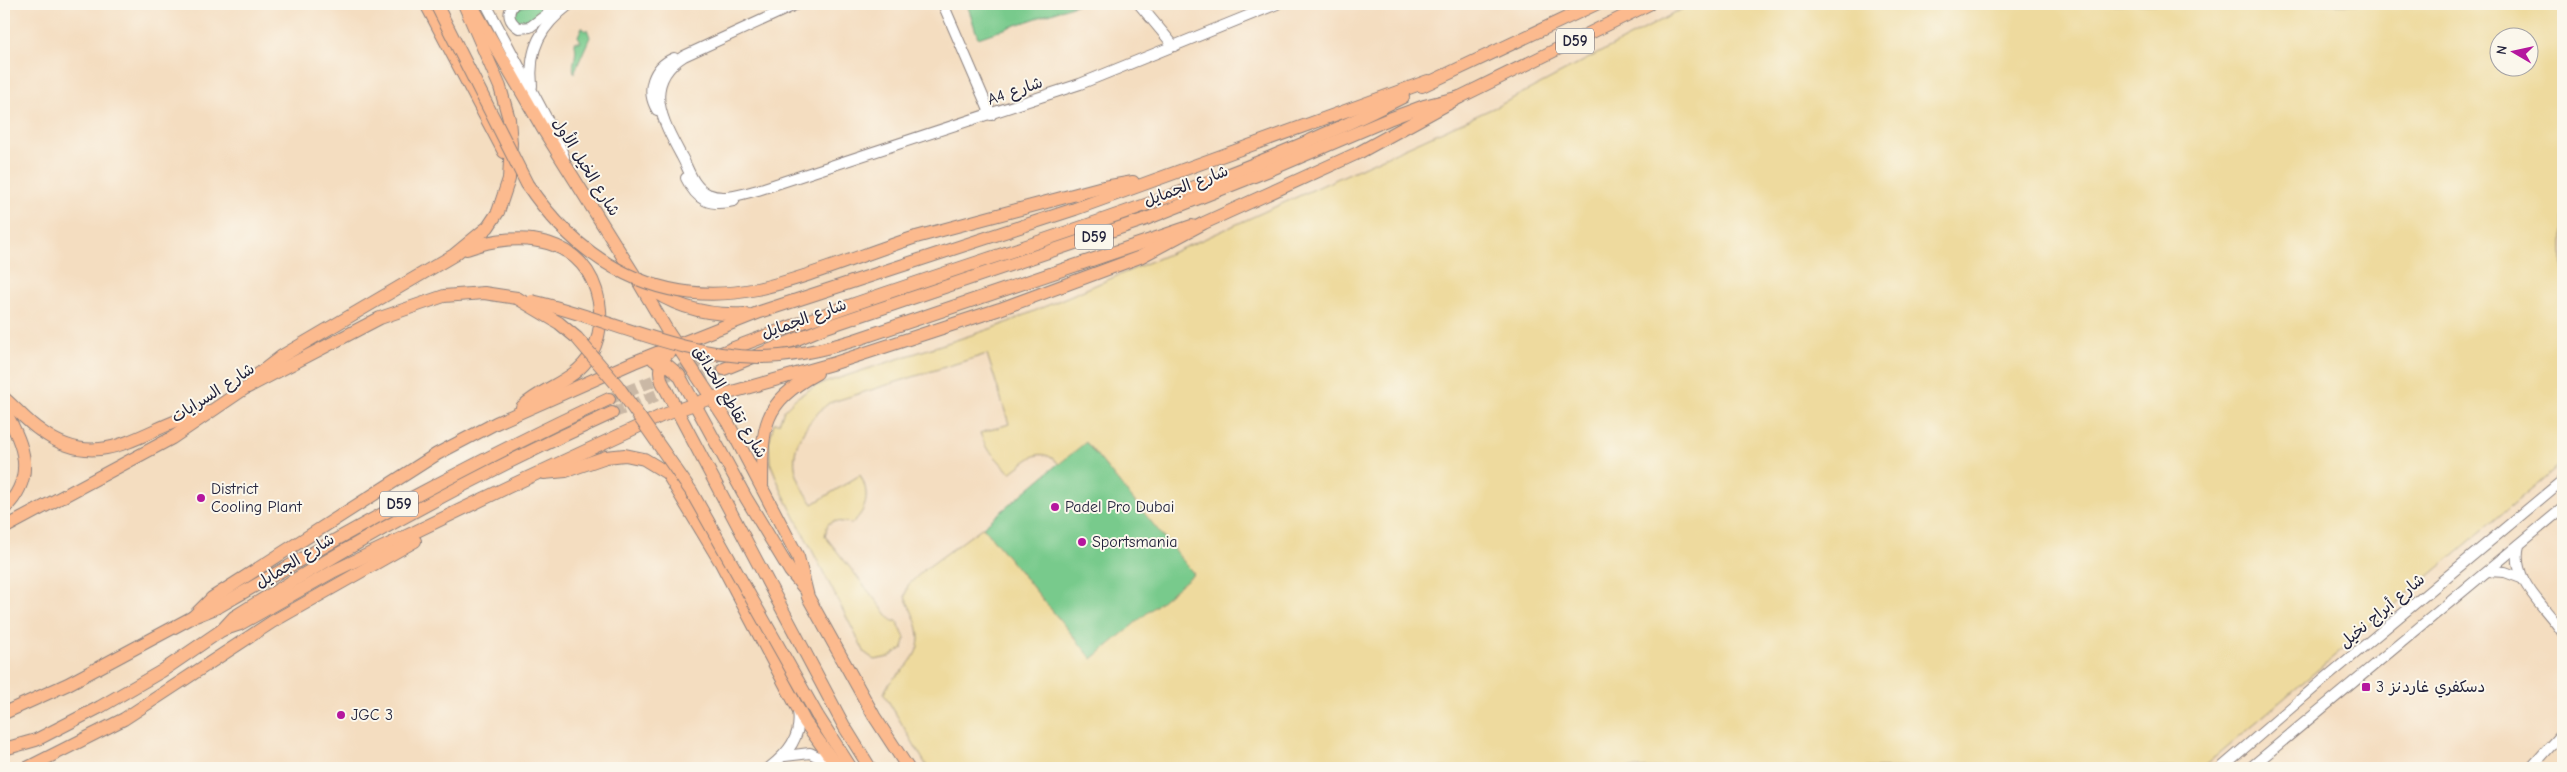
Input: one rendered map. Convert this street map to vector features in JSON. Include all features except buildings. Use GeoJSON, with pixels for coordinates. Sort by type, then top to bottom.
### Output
{"type":"FeatureCollection","features":[{"type":"Feature","properties":{"kind":"main road"},"geometry":{"type":"LineString","coordinates":[[426,4],[510,163]]}},
{"type":"Feature","properties":{"kind":"main road"},"geometry":{"type":"LineString","coordinates":[[436,4],[527,184],[544,210],[565,233],[594,256],[645,282],[672,289],[729,292],[758,289],[916,237],[1099,188],[1148,181]]}},
{"type":"Feature","properties":{"kind":"main road"},"geometry":{"type":"LineString","coordinates":[[244,389],[262,370],[282,356],[454,255],[481,233],[498,212],[505,196],[510,163],[511,143],[505,103],[464,4]]}},
{"type":"Feature","properties":{"kind":"main road","name":"شارع الخيل الأول"},"geometry":{"type":"LineString","coordinates":[[471,4],[568,170],[677,346]]}},
{"type":"Feature","properties":{"kind":"main road","name":"شارع الجمايل"},"geometry":{"type":"LineString","coordinates":[[716,355],[850,304],[1077,229],[1182,191],[1345,125],[1409,94],[1428,81],[1472,64],[1596,4]]}},
{"type":"Feature","properties":{"kind":"main road","name":"شارع الجمايل"},"geometry":{"type":"LineString","coordinates":[[724,369],[826,327],[1146,219],[1268,171],[1389,119],[1424,106],[1460,97],[1649,4]]}},
{"type":"Feature","properties":{"kind":"main road"},"geometry":{"type":"LineString","coordinates":[[194,617],[212,598],[418,465],[476,432],[639,360],[760,312],[1075,209],[1428,81]]}},
{"type":"Feature","properties":{"kind":"main road"},"geometry":{"type":"LineString","coordinates":[[222,630],[240,624],[334,572],[536,474],[678,409],[835,363],[1052,291],[1162,247],[1204,223],[1360,152],[1460,97]]}},
{"type":"Feature","properties":{"kind":"main road","name":"شارع السرايات"},"geometry":{"type":"LineString","coordinates":[[4,528],[172,438],[244,389],[380,318],[444,296],[484,293],[517,298],[706,351],[756,357],[782,356],[807,353],[855,340],[1174,230],[1204,223]]}},
{"type":"Feature","properties":{"kind":"main road"},"geometry":{"type":"LineString","coordinates":[[454,255],[501,239],[525,238],[548,242],[569,252],[586,269],[597,290],[601,314],[599,335],[590,354],[577,371],[535,396],[516,414]]}},
{"type":"Feature","properties":{"kind":"main road"},"geometry":{"type":"LineString","coordinates":[[638,281],[654,292],[688,309],[724,315],[760,312]]}},
{"type":"Feature","properties":{"kind":"main road"},"geometry":{"type":"LineString","coordinates":[[517,298],[559,323],[577,338],[617,385],[691,491],[817,715],[851,768]]}},
{"type":"Feature","properties":{"kind":"main road","name":"شارع تقاطع الحدائق"},"geometry":{"type":"LineString","coordinates":[[661,362],[677,346],[711,398],[762,487],[798,557],[804,588],[874,716],[908,768]]}},
{"type":"Feature","properties":{"kind":"main road"},"geometry":{"type":"LineString","coordinates":[[639,360],[661,362],[679,374],[751,506],[790,572],[804,588]]}},
{"type":"Feature","properties":{"kind":"main road"},"geometry":{"type":"LineString","coordinates":[[661,362],[662,382],[678,409],[844,726],[870,768]]}},
{"type":"Feature","properties":{"kind":"main road"},"geometry":{"type":"LineString","coordinates":[[762,487],[763,439],[768,418],[775,406],[793,387],[835,363]]}},
{"type":"Feature","properties":{"kind":"main road"},"geometry":{"type":"LineString","coordinates":[[4,398],[49,436],[74,447],[92,449],[128,444],[180,418],[210,411]]}},
{"type":"Feature","properties":{"kind":"main road","name":"شارع الجمايل"},"geometry":{"type":"LineString","coordinates":[[4,713],[68,684],[194,617],[218,608],[427,488],[609,399]]}},
{"type":"Feature","properties":{"kind":"main road"},"geometry":{"type":"LineString","coordinates":[[4,410],[21,442],[24,456],[21,484],[4,509]]}},
{"type":"Feature","properties":{"kind":"main road","name":"شارع الجمايل"},"geometry":{"type":"LineString","coordinates":[[4,749],[36,740],[131,689],[222,630],[234,618],[374,532],[482,475],[612,413]]}},
{"type":"Feature","properties":{"kind":"main road"},"geometry":{"type":"LineString","coordinates":[[536,474],[566,471],[606,457],[625,455],[644,458],[667,473],[721,563],[797,708],[814,737],[836,766]]}},
{"type":"Feature","properties":{"kind":"main road"},"geometry":{"type":"LineString","coordinates":[[27,768],[124,719],[279,618],[411,544],[432,525]]}},
{"type":"Feature","properties":{"kind":"main road"},"geometry":{"type":"LineString","coordinates":[[4,759],[36,740]]}},
{"type":"Feature","properties":{"kind":"street"},"geometry":{"type":"LineString","coordinates":[[486,4],[556,136],[568,170]]}},
{"type":"Feature","properties":{"kind":"street"},"geometry":{"type":"LineString","coordinates":[[514,4],[510,10],[510,21],[519,28],[524,29],[564,4]]}},
{"type":"Feature","properties":{"kind":"street"},"geometry":{"type":"LineString","coordinates":[[532,89],[532,60],[541,32],[550,20],[570,4]]}},
{"type":"Feature","properties":{"kind":"street","name":"A4 شارع"},"geometry":{"type":"LineString","coordinates":[[797,4],[684,56],[676,57],[662,66],[652,80],[651,89],[654,105],[664,119],[684,174],[693,192],[700,199],[718,204],[738,200],[758,190],[991,115],[1080,84],[1277,4]]}},
{"type":"Feature","properties":{"kind":"street"},"geometry":{"type":"LineString","coordinates":[[942,4],[991,115]]}},
{"type":"Feature","properties":{"kind":"street"},"geometry":{"type":"LineString","coordinates":[[1139,4],[1174,46]]}},
{"type":"Feature","properties":{"kind":"street","name":"شارع أبراج نخيل"},"geometry":{"type":"LineString","coordinates":[[2221,768],[2563,480]]}},
{"type":"Feature","properties":{"kind":"street"},"geometry":{"type":"LineString","coordinates":[[2250,768],[2563,508]]}},
{"type":"Feature","properties":{"kind":"street"},"geometry":{"type":"LineString","coordinates":[[2519,546],[2517,562],[2521,578],[2563,633]]}},
{"type":"Feature","properties":{"kind":"street"},"geometry":{"type":"LineString","coordinates":[[2488,571],[2505,572],[2521,578]]}},
{"type":"Feature","properties":{"kind":"street"},"geometry":{"type":"LineString","coordinates":[[769,768],[785,756],[796,738],[798,728],[797,708]]}},
{"type":"Feature","properties":{"kind":"street"},"geometry":{"type":"LineString","coordinates":[[2531,768],[2563,732]]}},
{"type":"Feature","properties":{"kind":"street"},"geometry":{"type":"LineString","coordinates":[[785,756],[810,753],[836,766]]}},
{"type":"Feature","properties":{"kind":"green space"},"geometry":{"type":"Polygon","coordinates":[[[535,4],[557,4],[521,27],[512,14],[517,8],[535,4]]]}},
{"type":"Feature","properties":{"kind":"green space"},"geometry":{"type":"Polygon","coordinates":[[[967,4],[1078,4],[978,38],[967,4]]]}},
{"type":"Feature","properties":{"kind":"green space"},"geometry":{"type":"Polygon","coordinates":[[[582,27],[585,31],[587,29],[590,37],[574,73],[573,65],[576,50],[574,42],[581,42],[578,36],[582,27]]]}},
{"type":"Feature","properties":{"kind":"green space","name":"Sportsmania"},"geometry":{"type":"Polygon","coordinates":[[[1085,441],[1195,574],[1092,659],[983,527],[1085,441]]]}},
{"type":"Feature","properties":{"kind":"sand"},"geometry":{"type":"Polygon","coordinates":[[[1692,4],[2563,4],[2563,462],[2202,768],[928,768],[884,694],[889,684],[910,661],[919,644],[917,626],[905,597],[908,585],[924,570],[983,527],[1092,659],[1194,574],[1086,442],[1059,464],[1046,455],[1034,456],[1010,473],[986,447],[980,433],[1009,424],[987,354],[829,403],[813,418],[800,437],[795,458],[795,469],[802,486],[813,504],[860,475],[863,481],[866,501],[857,518],[852,523],[834,521],[828,524],[825,536],[892,621],[897,621],[905,638],[903,648],[889,657],[875,660],[865,653],[782,492],[770,462],[769,442],[774,423],[779,423],[784,410],[796,398],[815,386],[999,326],[1204,239],[1500,105],[1692,4]]]}},
{"type":"Feature","properties":{"kind":"tunnel"},"geometry":{"type":"LineString","coordinates":[[609,399],[716,355]]}},
{"type":"Feature","properties":{"kind":"tunnel"},"geometry":{"type":"LineString","coordinates":[[612,413],[724,369]]}},
{"type":"Feature","properties":{"kind":"place","name":"District Cooling Plant"},"geometry":{"type":"Point","coordinates":[201,498]}},
{"type":"Feature","properties":{"kind":"place","name":"Padel Pro Dubai"},"geometry":{"type":"Point","coordinates":[1055,507]}},
{"type":"Feature","properties":{"kind":"place","name":"Sportsmania"},"geometry":{"type":"Point","coordinates":[1082,542]}},
{"type":"Feature","properties":{"kind":"place","name":"دسكفري غاردنز 3"},"geometry":{"type":"Point","coordinates":[2366,687]}},
{"type":"Feature","properties":{"kind":"place","name":"JGC 3"},"geometry":{"type":"Point","coordinates":[341,715]}}]}
